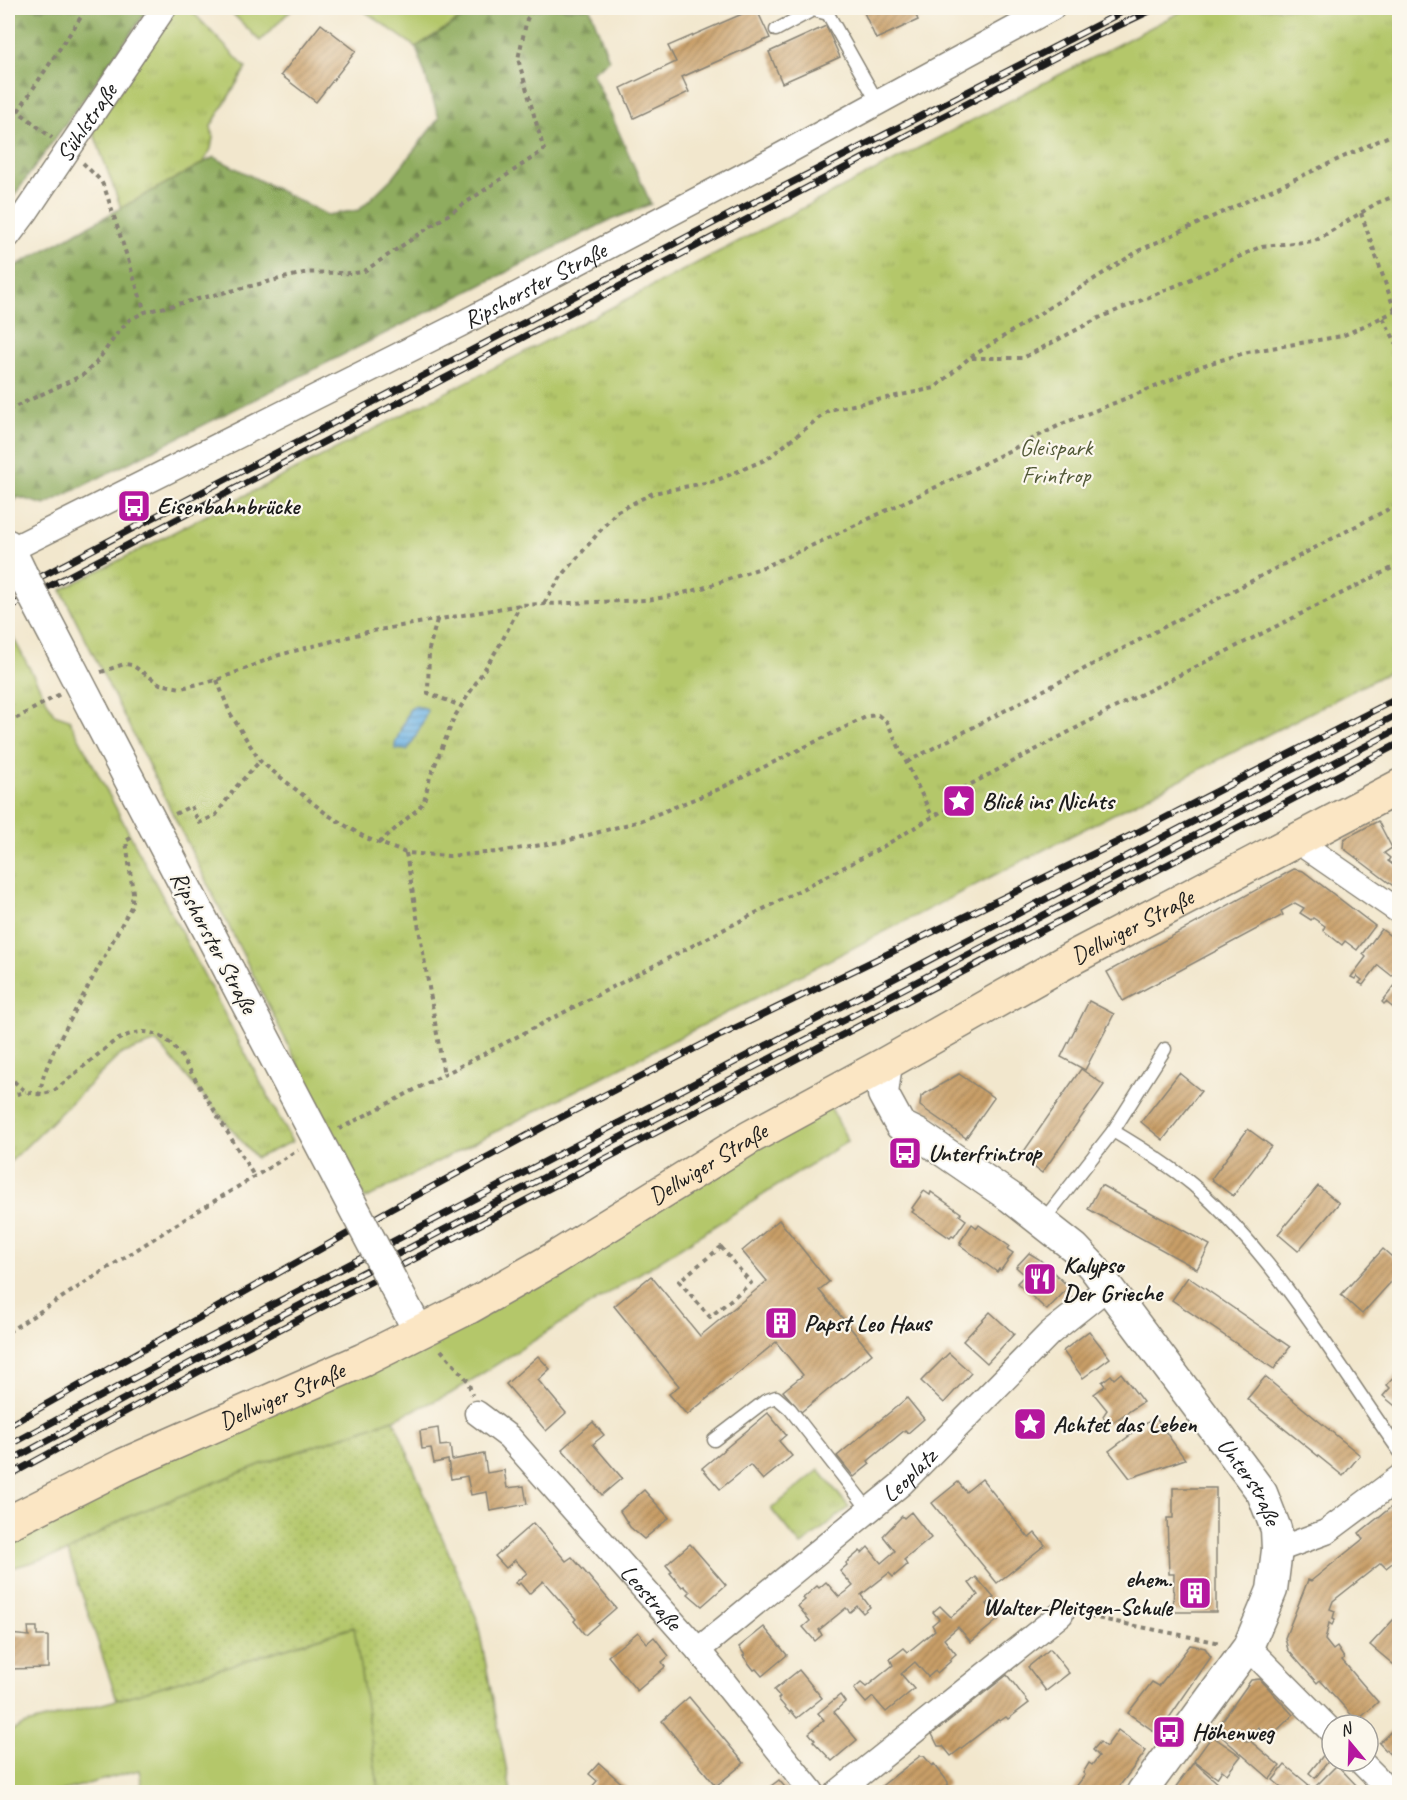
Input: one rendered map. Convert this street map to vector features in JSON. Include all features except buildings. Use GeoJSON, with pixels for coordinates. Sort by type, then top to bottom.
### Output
{"type":"FeatureCollection","features":[{"type":"Feature","properties":{"kind":"main road","name":"Dellwiger Straße"},"geometry":{"type":"LineString","coordinates":[[8,1523],[124,1466],[363,1360],[418,1332],[552,1260],[749,1138],[1074,957],[1400,786]]}},
{"type":"Feature","properties":{"kind":"street","name":"Sühlstraße"},"geometry":{"type":"LineString","coordinates":[[8,236],[164,8]]}},
{"type":"Feature","properties":{"kind":"street","name":"Ripshorster Straße"},"geometry":{"type":"LineString","coordinates":[[418,1332],[13,556],[459,325],[1052,8]]}},
{"type":"Feature","properties":{"kind":"street"},"geometry":{"type":"LineString","coordinates":[[1297,841],[1400,912]]}},
{"type":"Feature","properties":{"kind":"street","name":"Unterstraße"},"geometry":{"type":"LineString","coordinates":[[887,1063],[883,1094],[900,1125],[918,1134],[1075,1248],[1108,1287],[1262,1493],[1276,1528],[1277,1550],[1272,1590],[1248,1647],[1142,1792]]}},
{"type":"Feature","properties":{"kind":"street","name":"Leoplatz"},"geometry":{"type":"LineString","coordinates":[[698,1650],[902,1484],[1050,1333],[1108,1287]]}},
{"type":"Feature","properties":{"kind":"street","name":"Leostraße"},"geometry":{"type":"LineString","coordinates":[[477,1413],[509,1437],[698,1650],[812,1792]]}},
{"type":"Feature","properties":{"kind":"street"},"geometry":{"type":"LineString","coordinates":[[1277,1550],[1326,1532],[1400,1477]]}},
{"type":"Feature","properties":{"kind":"street"},"geometry":{"type":"LineString","coordinates":[[838,1792],[1061,1614]]}},
{"type":"Feature","properties":{"kind":"street"},"geometry":{"type":"LineString","coordinates":[[1248,1647],[1320,1720]]}},
{"type":"Feature","properties":{"kind":"street"},"geometry":{"type":"LineString","coordinates":[[1372,1773],[1391,1792]]}},
{"type":"Feature","properties":{"kind":"lane"},"geometry":{"type":"LineString","coordinates":[[776,30],[813,10],[828,14],[878,103]]}},
{"type":"Feature","properties":{"kind":"lane"},"geometry":{"type":"LineString","coordinates":[[1042,1222],[1113,1131],[1165,1049]]}},
{"type":"Feature","properties":{"kind":"lane"},"geometry":{"type":"LineString","coordinates":[[1113,1131],[1162,1161],[1192,1184],[1223,1213],[1295,1300],[1400,1452]]}},
{"type":"Feature","properties":{"kind":"lane"},"geometry":{"type":"LineString","coordinates":[[714,1440],[765,1401],[776,1397],[790,1408],[869,1510]]}},
{"type":"Feature","properties":{"kind":"path"},"geometry":{"type":"LineString","coordinates":[[8,126],[87,8]]}},
{"type":"Feature","properties":{"kind":"path"},"geometry":{"type":"LineString","coordinates":[[8,410],[83,375],[96,363],[118,331],[129,320],[145,312],[304,273],[363,272],[543,150],[518,59],[527,19],[535,8]]}},
{"type":"Feature","properties":{"kind":"path"},"geometry":{"type":"LineString","coordinates":[[8,103],[87,166],[101,181],[145,312]]}},
{"type":"Feature","properties":{"kind":"path"},"geometry":{"type":"LineString","coordinates":[[544,603],[561,577],[616,512],[653,493],[715,481],[767,459],[829,410],[935,388],[969,358],[1140,250],[1400,131]]}},
{"type":"Feature","properties":{"kind":"path"},"geometry":{"type":"LineString","coordinates":[[969,358],[1023,358],[1098,318],[1187,281],[1262,246],[1315,241],[1377,203],[1400,194]]}},
{"type":"Feature","properties":{"kind":"path"},"geometry":{"type":"LineString","coordinates":[[140,670],[160,684],[181,688],[217,680],[279,655],[367,632],[520,605],[648,600],[706,587],[766,566],[953,479],[1064,423],[1201,366],[1248,352],[1342,336],[1397,310],[1361,213]]}},
{"type":"Feature","properties":{"kind":"path"},"geometry":{"type":"LineString","coordinates":[[1383,318],[1400,350]]}},
{"type":"Feature","properties":{"kind":"path"},"geometry":{"type":"LineString","coordinates":[[8,502],[11,509],[8,513]]}},
{"type":"Feature","properties":{"kind":"path"},"geometry":{"type":"LineString","coordinates":[[907,762],[1400,503]]}},
{"type":"Feature","properties":{"kind":"path"},"geometry":{"type":"LineString","coordinates":[[946,808],[945,798],[1112,709],[1400,564]]}},
{"type":"Feature","properties":{"kind":"path"},"geometry":{"type":"LineString","coordinates":[[378,843],[424,801],[430,777],[461,706],[501,643],[520,605]]}},
{"type":"Feature","properties":{"kind":"path"},"geometry":{"type":"LineString","coordinates":[[437,620],[429,649],[428,693],[461,706]]}},
{"type":"Feature","properties":{"kind":"path"},"geometry":{"type":"LineString","coordinates":[[217,680],[230,713],[260,761],[328,815],[366,838],[406,853],[449,855],[498,852],[566,841],[640,821],[719,789],[868,716],[878,715],[887,722],[932,816]]}},
{"type":"Feature","properties":{"kind":"path"},"geometry":{"type":"LineString","coordinates":[[191,806],[199,823],[216,815],[235,788],[260,761]]}},
{"type":"Feature","properties":{"kind":"path"},"geometry":{"type":"LineString","coordinates":[[946,808],[949,811],[961,805],[969,794]]}},
{"type":"Feature","properties":{"kind":"path"},"geometry":{"type":"LineString","coordinates":[[335,1131],[879,849],[959,801]]}},
{"type":"Feature","properties":{"kind":"path"},"geometry":{"type":"LineString","coordinates":[[39,1096],[44,1074],[54,1050],[131,907],[133,893],[126,841],[153,825]]}},
{"type":"Feature","properties":{"kind":"path"},"geometry":{"type":"LineString","coordinates":[[406,853],[444,1075]]}},
{"type":"Feature","properties":{"kind":"path"},"geometry":{"type":"LineString","coordinates":[[8,1074],[26,1092],[39,1096],[55,1090],[111,1042],[141,1032],[159,1035],[170,1042],[180,1054],[254,1176]]}},
{"type":"Feature","properties":{"kind":"path"},"geometry":{"type":"LineString","coordinates":[[8,1096],[26,1092]]}},
{"type":"Feature","properties":{"kind":"path"},"geometry":{"type":"LineString","coordinates":[[8,1332],[254,1176],[303,1148]]}},
{"type":"Feature","properties":{"kind":"path"},"geometry":{"type":"LineString","coordinates":[[721,1247],[751,1283],[710,1317],[679,1281],[721,1247]]}},
{"type":"Feature","properties":{"kind":"path"},"geometry":{"type":"LineString","coordinates":[[418,1332],[434,1342],[468,1381]]}},
{"type":"Feature","properties":{"kind":"path"},"geometry":{"type":"LineString","coordinates":[[1061,1614],[1071,1613],[1248,1647]]}},
{"type":"Feature","properties":{"kind":"green space"},"geometry":{"type":"Polygon","coordinates":[[[8,8],[149,8],[8,204],[8,8]]]}},
{"type":"Feature","properties":{"kind":"green space"},"geometry":{"type":"Polygon","coordinates":[[[174,8],[189,8],[246,68],[211,126],[213,138],[211,149],[203,163],[121,208],[93,131],[174,8]]]}},
{"type":"Feature","properties":{"kind":"green space"},"geometry":{"type":"Polygon","coordinates":[[[227,8],[293,8],[260,41],[227,8]]]}},
{"type":"Feature","properties":{"kind":"green space"},"geometry":{"type":"Polygon","coordinates":[[[360,8],[478,8],[416,47],[360,8]]]}},
{"type":"Feature","properties":{"kind":"green space"},"geometry":{"type":"Polygon","coordinates":[[[478,8],[590,8],[609,60],[592,72],[651,204],[606,222],[45,505],[18,497],[8,509],[8,270],[214,157],[327,215],[359,210],[393,177],[439,118],[416,47],[478,8]]]}},
{"type":"Feature","properties":{"kind":"green space","name":"Gleispark Frintrop"},"geometry":{"type":"Polygon","coordinates":[[[1188,8],[1399,8],[1399,667],[365,1199],[61,590],[1188,8]]]}},
{"type":"Feature","properties":{"kind":"green space"},"geometry":{"type":"Polygon","coordinates":[[[8,628],[54,714],[69,719],[292,1142],[256,1158],[157,1042],[121,1054],[8,1164],[8,628]]]}},
{"type":"Feature","properties":{"kind":"green space"},"geometry":{"type":"Polygon","coordinates":[[[829,1104],[848,1141],[450,1394],[394,1419],[262,1464],[125,1518],[68,1552],[8,1569],[8,1530],[829,1104]]]}},
{"type":"Feature","properties":{"kind":"green space"},"geometry":{"type":"Polygon","coordinates":[[[394,1419],[477,1619],[511,1792],[379,1792],[354,1627],[117,1700],[68,1552],[125,1518],[262,1464],[394,1419]]]}},
{"type":"Feature","properties":{"kind":"green space"},"geometry":{"type":"Polygon","coordinates":[[[819,1470],[849,1507],[801,1546],[771,1509],[819,1470]]]}},
{"type":"Feature","properties":{"kind":"green space"},"geometry":{"type":"Polygon","coordinates":[[[355,1627],[379,1792],[143,1792],[139,1770],[58,1792],[8,1792],[8,1733],[23,1725],[117,1700],[355,1627]]]}},
{"type":"Feature","properties":{"kind":"water"},"geometry":{"type":"Polygon","coordinates":[[[414,706],[427,710],[422,724],[407,750],[395,749],[409,710],[414,706]]]}},
{"type":"Feature","properties":{"kind":"railway"},"geometry":{"type":"LineString","coordinates":[[8,594],[723,218],[1130,8]]}},
{"type":"Feature","properties":{"kind":"railway"},"geometry":{"type":"LineString","coordinates":[[8,608],[1092,38],[1156,8]]}},
{"type":"Feature","properties":{"kind":"railway"},"geometry":{"type":"LineString","coordinates":[[8,1426],[391,1209],[558,1119],[721,1035],[1132,835],[1400,697]]}},
{"type":"Feature","properties":{"kind":"railway"},"geometry":{"type":"LineString","coordinates":[[8,1446],[188,1349],[1400,713]]}},
{"type":"Feature","properties":{"kind":"railway"},"geometry":{"type":"LineString","coordinates":[[8,1462],[194,1361],[1400,728]]}},
{"type":"Feature","properties":{"kind":"railway"},"geometry":{"type":"LineString","coordinates":[[8,1476],[198,1372],[1400,743]]}},
{"type":"Feature","properties":{"kind":"place","name":"Eisenbahnbrücke"},"geometry":{"type":"Point","coordinates":[134,506]}},
{"type":"Feature","properties":{"kind":"place","name":"Blick ins Nichts"},"geometry":{"type":"Point","coordinates":[959,801]}},
{"type":"Feature","properties":{"kind":"place","name":"Unterfrintrop"},"geometry":{"type":"Point","coordinates":[905,1153]}},
{"type":"Feature","properties":{"kind":"place","name":"Kalypso Der Grieche"},"geometry":{"type":"Point","coordinates":[1040,1279]}},
{"type":"Feature","properties":{"kind":"place","name":"Papst Leo Haus"},"geometry":{"type":"Point","coordinates":[781,1323]}},
{"type":"Feature","properties":{"kind":"place","name":"Achtet das Leben"},"geometry":{"type":"Point","coordinates":[1030,1424]}},
{"type":"Feature","properties":{"kind":"place","name":"ehem. Walter-Pleitgen-Schule"},"geometry":{"type":"Point","coordinates":[1195,1593]}},
{"type":"Feature","properties":{"kind":"place","name":"Höhenweg"},"geometry":{"type":"Point","coordinates":[1169,1732]}}]}
